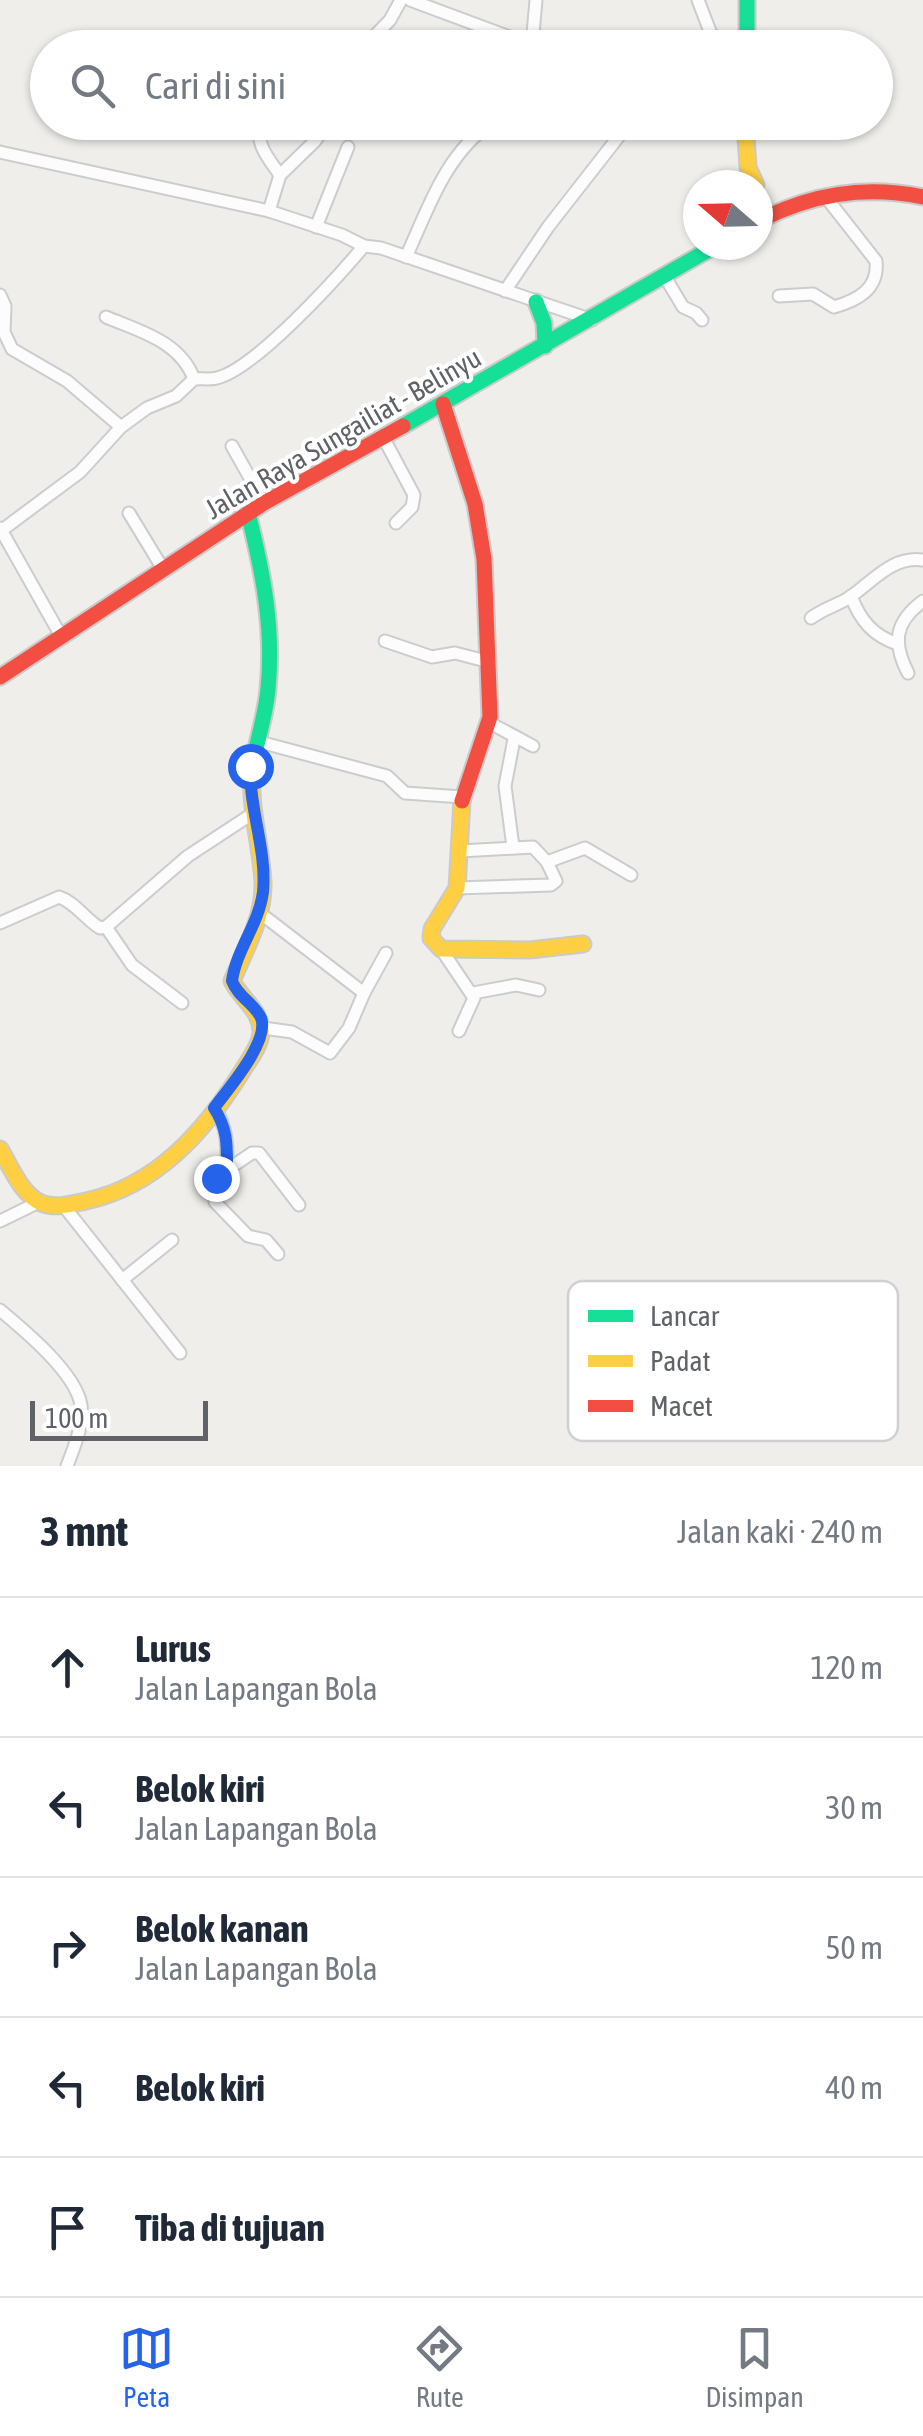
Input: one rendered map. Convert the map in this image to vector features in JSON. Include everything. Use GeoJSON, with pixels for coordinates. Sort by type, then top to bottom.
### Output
{"type":"FeatureCollection","features":[{"type":"Feature","properties":{"kind":"main road"},"geometry":{"type":"LineString","coordinates":[[747,0],[747,30]]}},
{"type":"Feature","properties":{"kind":"main road"},"geometry":{"type":"LineString","coordinates":[[748,140],[752,170]]}},
{"type":"Feature","properties":{"kind":"main road"},"geometry":{"type":"LineString","coordinates":[[773,214],[825,196],[880,189],[923,197]]}},
{"type":"Feature","properties":{"kind":"main road","name":"Jalan Raya Sungailiat - Belinyu"},"geometry":{"type":"LineString","coordinates":[[0,676],[264,503],[694,260]]}},
{"type":"Feature","properties":{"kind":"main road"},"geometry":{"type":"LineString","coordinates":[[536,302],[544,323],[544,346]]}},
{"type":"Feature","properties":{"kind":"main road"},"geometry":{"type":"LineString","coordinates":[[443,404],[480,530],[490,723],[462,797],[457,888],[431,934],[441,948],[536,952],[584,944]]}},
{"type":"Feature","properties":{"kind":"main road"},"geometry":{"type":"LineString","coordinates":[[0,1149],[26,1190],[39,1202],[62,1206],[92,1200],[139,1182],[170,1158],[214,1108],[256,1048],[263,1028],[259,1014],[238,995],[232,981],[260,912],[263,872],[252,814],[250,766],[266,701],[271,654],[264,575],[248,513]]}},
{"type":"Feature","properties":{"kind":"street"},"geometry":{"type":"LineString","coordinates":[[380,30],[401,0]]}},
{"type":"Feature","properties":{"kind":"street"},"geometry":{"type":"LineString","coordinates":[[410,0],[492,30]]}},
{"type":"Feature","properties":{"kind":"street"},"geometry":{"type":"LineString","coordinates":[[536,0],[536,30]]}},
{"type":"Feature","properties":{"kind":"street"},"geometry":{"type":"LineString","coordinates":[[698,0],[709,30]]}},
{"type":"Feature","properties":{"kind":"street"},"geometry":{"type":"LineString","coordinates":[[259,140],[280,176]]}},
{"type":"Feature","properties":{"kind":"street"},"geometry":{"type":"LineString","coordinates":[[268,212],[280,176],[315,140]]}},
{"type":"Feature","properties":{"kind":"street"},"geometry":{"type":"LineString","coordinates":[[406,257],[452,160],[469,140]]}},
{"type":"Feature","properties":{"kind":"street"},"geometry":{"type":"LineString","coordinates":[[505,291],[548,227],[616,140]]}},
{"type":"Feature","properties":{"kind":"street"},"geometry":{"type":"LineString","coordinates":[[316,227],[348,147]]}},
{"type":"Feature","properties":{"kind":"street"},"geometry":{"type":"LineString","coordinates":[[1,156],[268,212],[592,320]]}},
{"type":"Feature","properties":{"kind":"street"},"geometry":{"type":"LineString","coordinates":[[779,296],[812,294],[834,308],[858,299],[869,288],[876,261],[825,196]]}},
{"type":"Feature","properties":{"kind":"street"},"geometry":{"type":"LineString","coordinates":[[61,636],[1,529],[80,472],[140,412],[176,396],[194,378],[222,376],[253,356],[294,322],[364,246]]}},
{"type":"Feature","properties":{"kind":"street"},"geometry":{"type":"LineString","coordinates":[[665,278],[682,307],[702,320]]}},
{"type":"Feature","properties":{"kind":"street"},"geometry":{"type":"LineString","coordinates":[[0,295],[5,306],[2,333],[15,352],[67,381],[121,427]]}},
{"type":"Feature","properties":{"kind":"street"},"geometry":{"type":"LineString","coordinates":[[106,317],[169,346],[184,360],[194,378]]}},
{"type":"Feature","properties":{"kind":"street"},"geometry":{"type":"LineString","coordinates":[[383,437],[414,495],[412,507],[396,524]]}},
{"type":"Feature","properties":{"kind":"street"},"geometry":{"type":"LineString","coordinates":[[232,446],[264,503]]}},
{"type":"Feature","properties":{"kind":"street"},"geometry":{"type":"LineString","coordinates":[[129,513],[163,568]]}},
{"type":"Feature","properties":{"kind":"street"},"geometry":{"type":"LineString","coordinates":[[812,618],[851,596],[891,566],[923,560]]}},
{"type":"Feature","properties":{"kind":"street"},"geometry":{"type":"LineString","coordinates":[[851,596],[863,621],[883,638],[898,644]]}},
{"type":"Feature","properties":{"kind":"street"},"geometry":{"type":"LineString","coordinates":[[908,673],[898,644],[904,617],[923,601]]}},
{"type":"Feature","properties":{"kind":"street"},"geometry":{"type":"LineString","coordinates":[[385,641],[432,657],[455,653],[486,661]]}},
{"type":"Feature","properties":{"kind":"street"},"geometry":{"type":"LineString","coordinates":[[490,723],[532,746]]}},
{"type":"Feature","properties":{"kind":"street"},"geometry":{"type":"LineString","coordinates":[[513,848],[505,786],[514,739]]}},
{"type":"Feature","properties":{"kind":"street"},"geometry":{"type":"LineString","coordinates":[[256,741],[388,776],[404,793],[462,797]]}},
{"type":"Feature","properties":{"kind":"street"},"geometry":{"type":"LineString","coordinates":[[0,922],[59,896],[100,928],[106,927],[188,856],[252,814]]}},
{"type":"Feature","properties":{"kind":"street"},"geometry":{"type":"LineString","coordinates":[[457,888],[554,884],[556,876],[533,848],[460,851]]}},
{"type":"Feature","properties":{"kind":"street"},"geometry":{"type":"LineString","coordinates":[[547,862],[585,848],[631,875]]}},
{"type":"Feature","properties":{"kind":"street"},"geometry":{"type":"LineString","coordinates":[[260,912],[364,993]]}},
{"type":"Feature","properties":{"kind":"street"},"geometry":{"type":"LineString","coordinates":[[106,927],[132,966],[182,1003]]}},
{"type":"Feature","properties":{"kind":"street"},"geometry":{"type":"LineString","coordinates":[[441,948],[473,994],[474,1005],[458,1030]]}},
{"type":"Feature","properties":{"kind":"street"},"geometry":{"type":"LineString","coordinates":[[263,1028],[292,1032],[330,1053],[349,1028],[386,952]]}},
{"type":"Feature","properties":{"kind":"street"},"geometry":{"type":"LineString","coordinates":[[473,994],[516,985],[539,990]]}},
{"type":"Feature","properties":{"kind":"street"},"geometry":{"type":"LineString","coordinates":[[214,1108],[226,1129],[227,1170]]}},
{"type":"Feature","properties":{"kind":"street"},"geometry":{"type":"LineString","coordinates":[[278,1254],[264,1238],[248,1236],[215,1202],[214,1183],[252,1152],[259,1154],[298,1204]]}},
{"type":"Feature","properties":{"kind":"street"},"geometry":{"type":"LineString","coordinates":[[0,1221],[39,1202]]}},
{"type":"Feature","properties":{"kind":"street"},"geometry":{"type":"LineString","coordinates":[[62,1206],[180,1353]]}},
{"type":"Feature","properties":{"kind":"street"},"geometry":{"type":"LineString","coordinates":[[122,1280],[172,1240]]}},
{"type":"Feature","properties":{"kind":"street"},"geometry":{"type":"LineString","coordinates":[[0,1310],[65,1373],[78,1393],[81,1423],[67,1466]]}},
{"type":"Feature","properties":{"kind":"traffic: fast"},"geometry":{"type":"LineString","coordinates":[[747,0],[747,30]]}},
{"type":"Feature","properties":{"kind":"traffic: fast"},"geometry":{"type":"LineString","coordinates":[[403,426],[691,260]]}},
{"type":"Feature","properties":{"kind":"traffic: fast"},"geometry":{"type":"LineString","coordinates":[[536,302],[544,323],[545,346]]}},
{"type":"Feature","properties":{"kind":"traffic: fast"},"geometry":{"type":"LineString","coordinates":[[248,513],[263,579],[270,644],[267,698],[254,757]]}},
{"type":"Feature","properties":{"kind":"traffic: slow"},"geometry":{"type":"LineString","coordinates":[[746,140],[749,170]]}},
{"type":"Feature","properties":{"kind":"traffic: slow"},"geometry":{"type":"LineString","coordinates":[[0,1149],[22,1187],[41,1203],[64,1205],[111,1194],[135,1183],[176,1154],[211,1116],[241,1073],[261,1033],[255,1012],[232,981],[253,933],[262,896],[252,788],[254,757]]}},
{"type":"Feature","properties":{"kind":"traffic: slow"},"geometry":{"type":"LineString","coordinates":[[462,801],[457,888],[432,929],[431,938],[441,949],[530,950],[583,944]]}},
{"type":"Feature","properties":{"kind":"traffic: jam"},"geometry":{"type":"LineString","coordinates":[[773,214],[839,194],[880,192],[923,197]]}},
{"type":"Feature","properties":{"kind":"traffic: jam"},"geometry":{"type":"LineString","coordinates":[[443,404],[475,504],[484,559],[490,717],[462,801]]}},
{"type":"Feature","properties":{"kind":"traffic: jam"},"geometry":{"type":"LineString","coordinates":[[0,677],[264,503],[403,426]]}},
{"type":"Feature","properties":{"kind":"route"},"geometry":{"type":"LineString","coordinates":[[216,1178],[227,1170],[227,1144],[224,1122],[214,1108],[256,1048],[263,1028],[259,1014],[238,995],[232,981],[260,912],[263,886],[252,814],[250,766]]}}]}
